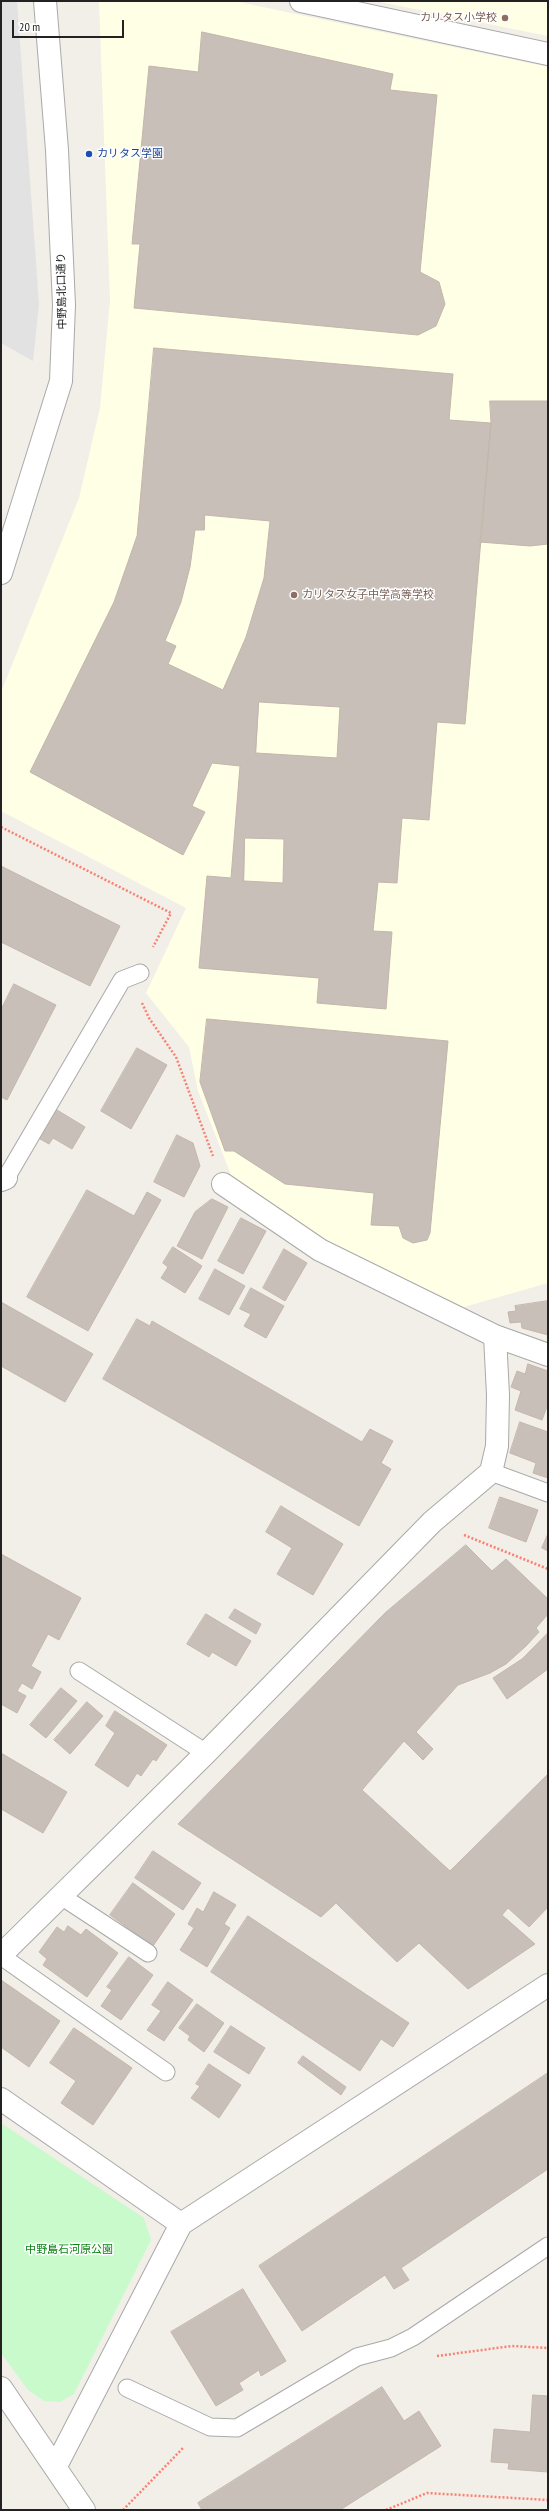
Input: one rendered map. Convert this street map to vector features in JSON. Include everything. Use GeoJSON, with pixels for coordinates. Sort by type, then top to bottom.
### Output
{"type":"FeatureCollection","features":[{"type":"Feature","properties":{"kind":"street","name":"中野島北口通り"},"geometry":{"type":"LineString","coordinates":[[1,573],[61,381],[64,305],[57,150],[46,1]]}},
{"type":"Feature","properties":{"kind":"street"},"geometry":{"type":"LineString","coordinates":[[301,1],[548,54]]}},
{"type":"Feature","properties":{"kind":"street"},"geometry":{"type":"LineString","coordinates":[[223,1184],[320,1250],[495,1336],[548,1355]]}},
{"type":"Feature","properties":{"kind":"street"},"geometry":{"type":"LineString","coordinates":[[1,1956],[206,1753],[432,1522],[491,1472],[497,1446],[498,1395],[495,1336]]}},
{"type":"Feature","properties":{"kind":"street"},"geometry":{"type":"LineString","coordinates":[[56,2466],[181,2224],[548,1985]]}},
{"type":"Feature","properties":{"kind":"street"},"geometry":{"type":"LineString","coordinates":[[1,2099],[181,2224]]}},
{"type":"Feature","properties":{"kind":"street"},"geometry":{"type":"LineString","coordinates":[[1,2388],[56,2466],[84,2510]]}},
{"type":"Feature","properties":{"kind":"lane"},"geometry":{"type":"LineString","coordinates":[[3,1179],[122,980],[140,973]]}},
{"type":"Feature","properties":{"kind":"lane"},"geometry":{"type":"LineString","coordinates":[[491,1472],[548,1493]]}},
{"type":"Feature","properties":{"kind":"lane"},"geometry":{"type":"LineString","coordinates":[[79,1671],[206,1753]]}},
{"type":"Feature","properties":{"kind":"lane"},"geometry":{"type":"LineString","coordinates":[[61,1896],[148,1953]]}},
{"type":"Feature","properties":{"kind":"lane"},"geometry":{"type":"LineString","coordinates":[[1,1956],[166,2072]]}},
{"type":"Feature","properties":{"kind":"lane"},"geometry":{"type":"LineString","coordinates":[[127,2388],[210,2427],[237,2428],[357,2357],[391,2348],[464,2303],[548,2246]]}},
{"type":"Feature","properties":{"kind":"path"},"geometry":{"type":"LineString","coordinates":[[1,827],[171,912],[140,973],[136,992],[149,1018],[176,1057],[223,1184]]}},
{"type":"Feature","properties":{"kind":"path"},"geometry":{"type":"LineString","coordinates":[[432,1522],[548,1569]]}},
{"type":"Feature","properties":{"kind":"path"},"geometry":{"type":"LineString","coordinates":[[391,2348],[411,2359],[512,2346],[548,2348]]}},
{"type":"Feature","properties":{"kind":"path"},"geometry":{"type":"LineString","coordinates":[[123,2510],[181,2450],[210,2427]]}},
{"type":"Feature","properties":{"kind":"path"},"geometry":{"type":"LineString","coordinates":[[386,2510],[427,2493],[548,2500]]}},
{"type":"Feature","properties":{"kind":"shaded area"},"geometry":{"type":"Polygon","coordinates":[[[1,1],[17,1],[39,304],[33,361],[1,343],[1,1]]]}},
{"type":"Feature","properties":{"kind":"shaded area","name":"カリタス女子中学高等学校"},"geometry":{"type":"Polygon","coordinates":[[[99,1],[234,1],[548,67],[548,1283],[464,1307],[319,1238],[231,1175],[198,1091],[189,1047],[146,993],[186,908],[1,811],[1,692],[79,498],[100,408],[110,300],[99,1]]]}},
{"type":"Feature","properties":{"kind":"shaded area","name":"カリタス小学校"},"geometry":{"type":"Polygon","coordinates":[[[375,1],[548,1],[548,36],[375,1]]]}},
{"type":"Feature","properties":{"kind":"green space","name":"中野島石河原公園"},"geometry":{"type":"Polygon","coordinates":[[[1,2123],[144,2218],[151,2240],[74,2394],[60,2402],[44,2401],[28,2390],[1,2353],[1,2123]]]}},
{"type":"Feature","properties":{"kind":"building"},"geometry":{"type":"Polygon","coordinates":[[[202,32],[393,74],[390,90],[437,95],[420,272],[439,282],[445,304],[436,326],[418,335],[134,308],[140,244],[132,244],[149,66],[198,72],[202,32]]]}},
{"type":"Feature","properties":{"kind":"building"},"geometry":{"type":"Polygon","coordinates":[[[154,348],[453,374],[449,420],[491,423],[465,724],[437,722],[429,820],[402,818],[397,883],[378,882],[373,931],[392,932],[386,1009],[317,1003],[319,978],[199,968],[207,876],[231,878],[240,766],[212,763],[192,806],[205,812],[183,855],[30,772],[114,602],[137,536],[154,348]],[[205,515],[204,530],[195,530],[190,567],[181,602],[165,641],[176,646],[168,664],[223,690],[246,637],[264,578],[270,521],[205,515]],[[259,702],[256,753],[337,758],[340,707],[259,702]],[[245,838],[244,881],[283,883],[284,839],[245,838]]]}},
{"type":"Feature","properties":{"kind":"building"},"geometry":{"type":"Polygon","coordinates":[[[490,401],[548,401],[548,544],[530,546],[480,542],[491,423],[490,401]]]}},
{"type":"Feature","properties":{"kind":"building"},"geometry":{"type":"Polygon","coordinates":[[[1,866],[120,926],[90,986],[1,942],[1,866]]]}},
{"type":"Feature","properties":{"kind":"building"},"geometry":{"type":"Polygon","coordinates":[[[14,984],[56,1005],[7,1100],[1,1097],[1,1010],[14,984]]]}},
{"type":"Feature","properties":{"kind":"building"},"geometry":{"type":"Polygon","coordinates":[[[207,1019],[448,1041],[430,1233],[427,1240],[413,1243],[403,1238],[399,1226],[371,1225],[374,1193],[285,1184],[234,1151],[225,1151],[200,1082],[207,1019]]]}},
{"type":"Feature","properties":{"kind":"building"},"geometry":{"type":"Polygon","coordinates":[[[137,1048],[167,1065],[131,1129],[101,1111],[137,1048]]]}},
{"type":"Feature","properties":{"kind":"building"},"geometry":{"type":"Polygon","coordinates":[[[57,1110],[85,1127],[72,1149],[53,1138],[49,1144],[40,1139],[57,1110]]]}},
{"type":"Feature","properties":{"kind":"building"},"geometry":{"type":"Polygon","coordinates":[[[177,1135],[193,1143],[200,1166],[184,1197],[154,1182],[177,1135]]]}},
{"type":"Feature","properties":{"kind":"building"},"geometry":{"type":"Polygon","coordinates":[[[87,1190],[134,1216],[147,1192],[161,1200],[88,1331],[27,1297],[87,1190]]]}},
{"type":"Feature","properties":{"kind":"building"},"geometry":{"type":"Polygon","coordinates":[[[212,1199],[228,1207],[202,1259],[177,1246],[195,1212],[212,1199]]]}},
{"type":"Feature","properties":{"kind":"building"},"geometry":{"type":"Polygon","coordinates":[[[241,1218],[266,1231],[243,1274],[218,1261],[241,1218]]]}},
{"type":"Feature","properties":{"kind":"building"},"geometry":{"type":"Polygon","coordinates":[[[173,1247],[202,1266],[185,1293],[161,1278],[168,1267],[163,1263],[173,1247]]]}},
{"type":"Feature","properties":{"kind":"building"},"geometry":{"type":"Polygon","coordinates":[[[284,1249],[307,1263],[285,1301],[263,1288],[284,1249]]]}},
{"type":"Feature","properties":{"kind":"building"},"geometry":{"type":"Polygon","coordinates":[[[215,1269],[245,1286],[229,1315],[199,1299],[215,1269]]]}},
{"type":"Feature","properties":{"kind":"building"},"geometry":{"type":"Polygon","coordinates":[[[251,1288],[284,1306],[266,1338],[244,1326],[251,1314],[240,1309],[251,1288]]]}},
{"type":"Feature","properties":{"kind":"building"},"geometry":{"type":"Polygon","coordinates":[[[548,1301],[548,1335],[522,1328],[521,1322],[510,1323],[508,1312],[516,1311],[515,1306],[548,1301]]]}},
{"type":"Feature","properties":{"kind":"building"},"geometry":{"type":"Polygon","coordinates":[[[1,1302],[93,1354],[65,1402],[1,1366],[1,1302]]]}},
{"type":"Feature","properties":{"kind":"building"},"geometry":{"type":"Polygon","coordinates":[[[137,1319],[150,1326],[152,1321],[362,1442],[370,1429],[393,1441],[381,1463],[391,1469],[359,1526],[103,1379],[137,1319]]]}},
{"type":"Feature","properties":{"kind":"building"},"geometry":{"type":"Polygon","coordinates":[[[528,1364],[548,1371],[548,1404],[542,1420],[515,1410],[521,1391],[511,1387],[517,1371],[525,1374],[528,1364]]]}},
{"type":"Feature","properties":{"kind":"building"},"geometry":{"type":"Polygon","coordinates":[[[520,1422],[548,1432],[548,1478],[533,1473],[536,1463],[510,1453],[520,1422]]]}},
{"type":"Feature","properties":{"kind":"building"},"geometry":{"type":"Polygon","coordinates":[[[500,1497],[538,1510],[526,1542],[489,1528],[500,1497]]]}},
{"type":"Feature","properties":{"kind":"building"},"geometry":{"type":"Polygon","coordinates":[[[281,1506],[343,1544],[313,1595],[277,1574],[292,1548],[266,1532],[281,1506]]]}},
{"type":"Feature","properties":{"kind":"building"},"geometry":{"type":"Polygon","coordinates":[[[548,1534],[548,1551],[542,1548],[548,1534]]]}},
{"type":"Feature","properties":{"kind":"building"},"geometry":{"type":"Polygon","coordinates":[[[466,1545],[492,1571],[506,1559],[548,1599],[548,1614],[536,1628],[539,1632],[506,1664],[490,1673],[458,1685],[416,1732],[433,1749],[423,1760],[404,1741],[362,1790],[450,1871],[548,1774],[548,1907],[529,1927],[508,1908],[502,1915],[535,1944],[468,1989],[419,1943],[397,1962],[336,1903],[321,1917],[178,1824],[385,1613],[466,1545]]]}},
{"type":"Feature","properties":{"kind":"building"},"geometry":{"type":"Polygon","coordinates":[[[1,1554],[81,1598],[59,1640],[48,1634],[31,1666],[41,1672],[32,1689],[22,1683],[17,1691],[26,1696],[17,1713],[1,1704],[1,1554]]]}},
{"type":"Feature","properties":{"kind":"building"},"geometry":{"type":"Polygon","coordinates":[[[235,1609],[261,1624],[256,1634],[229,1618],[235,1609]]]}},
{"type":"Feature","properties":{"kind":"building"},"geometry":{"type":"Polygon","coordinates":[[[206,1614],[251,1641],[236,1666],[212,1652],[209,1657],[187,1644],[206,1614]]]}},
{"type":"Feature","properties":{"kind":"building"},"geometry":{"type":"Polygon","coordinates":[[[548,1633],[548,1669],[507,1699],[493,1678],[522,1659],[548,1633]]]}},
{"type":"Feature","properties":{"kind":"building"},"geometry":{"type":"Polygon","coordinates":[[[61,1688],[77,1701],[46,1738],[30,1725],[61,1688]]]}},
{"type":"Feature","properties":{"kind":"building"},"geometry":{"type":"Polygon","coordinates":[[[87,1702],[103,1716],[70,1754],[54,1740],[87,1702]]]}},
{"type":"Feature","properties":{"kind":"building"},"geometry":{"type":"Polygon","coordinates":[[[115,1711],[167,1745],[156,1761],[153,1759],[141,1776],[137,1773],[128,1787],[95,1765],[115,1733],[106,1726],[115,1711]]]}},
{"type":"Feature","properties":{"kind":"building"},"geometry":{"type":"Polygon","coordinates":[[[1,1753],[67,1792],[43,1833],[1,1809],[1,1753]]]}},
{"type":"Feature","properties":{"kind":"building"},"geometry":{"type":"Polygon","coordinates":[[[153,1851],[201,1883],[183,1910],[135,1878],[153,1851]]]}},
{"type":"Feature","properties":{"kind":"building"},"geometry":{"type":"Polygon","coordinates":[[[133,1883],[175,1914],[153,1946],[110,1915],[133,1883]]]}},
{"type":"Feature","properties":{"kind":"building"},"geometry":{"type":"Polygon","coordinates":[[[214,1892],[236,1905],[224,1924],[230,1928],[207,1967],[180,1950],[194,1928],[188,1924],[197,1908],[203,1912],[214,1892]]]}},
{"type":"Feature","properties":{"kind":"building"},"geometry":{"type":"Polygon","coordinates":[[[248,1916],[409,2023],[393,2047],[381,2039],[360,2071],[211,1972],[248,1916]]]}},
{"type":"Feature","properties":{"kind":"building"},"geometry":{"type":"Polygon","coordinates":[[[68,1926],[81,1935],[86,1929],[118,1953],[87,1997],[43,1965],[47,1959],[39,1952],[57,1927],[64,1932],[68,1926]]]}},
{"type":"Feature","properties":{"kind":"building"},"geometry":{"type":"Polygon","coordinates":[[[129,1957],[153,1975],[121,2020],[101,2006],[112,1990],[107,1987],[129,1957]]]}},
{"type":"Feature","properties":{"kind":"building"},"geometry":{"type":"Polygon","coordinates":[[[1,1980],[60,2021],[29,2067],[1,2047],[1,1980]]]}},
{"type":"Feature","properties":{"kind":"building"},"geometry":{"type":"Polygon","coordinates":[[[168,1982],[193,2000],[164,2041],[147,2030],[161,2011],[152,2005],[168,1982]]]}},
{"type":"Feature","properties":{"kind":"building"},"geometry":{"type":"Polygon","coordinates":[[[197,2004],[224,2023],[204,2052],[188,2040],[190,2036],[179,2028],[197,2004]]]}},
{"type":"Feature","properties":{"kind":"building"},"geometry":{"type":"Polygon","coordinates":[[[231,2026],[265,2048],[249,2074],[214,2052],[231,2026]]]}},
{"type":"Feature","properties":{"kind":"building"},"geometry":{"type":"Polygon","coordinates":[[[74,2028],[132,2068],[93,2125],[61,2103],[76,2081],[50,2063],[74,2028]]]}},
{"type":"Feature","properties":{"kind":"building"},"geometry":{"type":"Polygon","coordinates":[[[303,2056],[346,2087],[341,2095],[298,2063],[303,2056]]]}},
{"type":"Feature","properties":{"kind":"building"},"geometry":{"type":"Polygon","coordinates":[[[209,2064],[241,2085],[219,2118],[191,2098],[200,2086],[196,2084],[209,2064]]]}},
{"type":"Feature","properties":{"kind":"building"},"geometry":{"type":"Polygon","coordinates":[[[548,2073],[548,2169],[401,2268],[409,2280],[394,2289],[385,2275],[302,2331],[259,2266],[548,2073]]]}},
{"type":"Feature","properties":{"kind":"building"},"geometry":{"type":"Polygon","coordinates":[[[243,2289],[286,2361],[261,2376],[259,2370],[239,2383],[243,2390],[216,2406],[171,2332],[243,2289]]]}},
{"type":"Feature","properties":{"kind":"building"},"geometry":{"type":"Polygon","coordinates":[[[382,2387],[404,2421],[419,2411],[441,2446],[340,2510],[202,2510],[198,2503],[382,2387]]]}},
{"type":"Feature","properties":{"kind":"building"},"geometry":{"type":"Polygon","coordinates":[[[533,2395],[548,2396],[548,2472],[508,2469],[509,2463],[491,2462],[494,2429],[530,2432],[533,2395]]]}},
{"type":"Feature","properties":{"kind":"place","name":"カリタス小学校"},"geometry":{"type":"Point","coordinates":[505,18]}},
{"type":"Feature","properties":{"kind":"place","name":"カリタス学園"},"geometry":{"type":"Point","coordinates":[89,154]}},
{"type":"Feature","properties":{"kind":"place","name":"カリタス女子中学高等学校"},"geometry":{"type":"Point","coordinates":[294,595]}}]}
